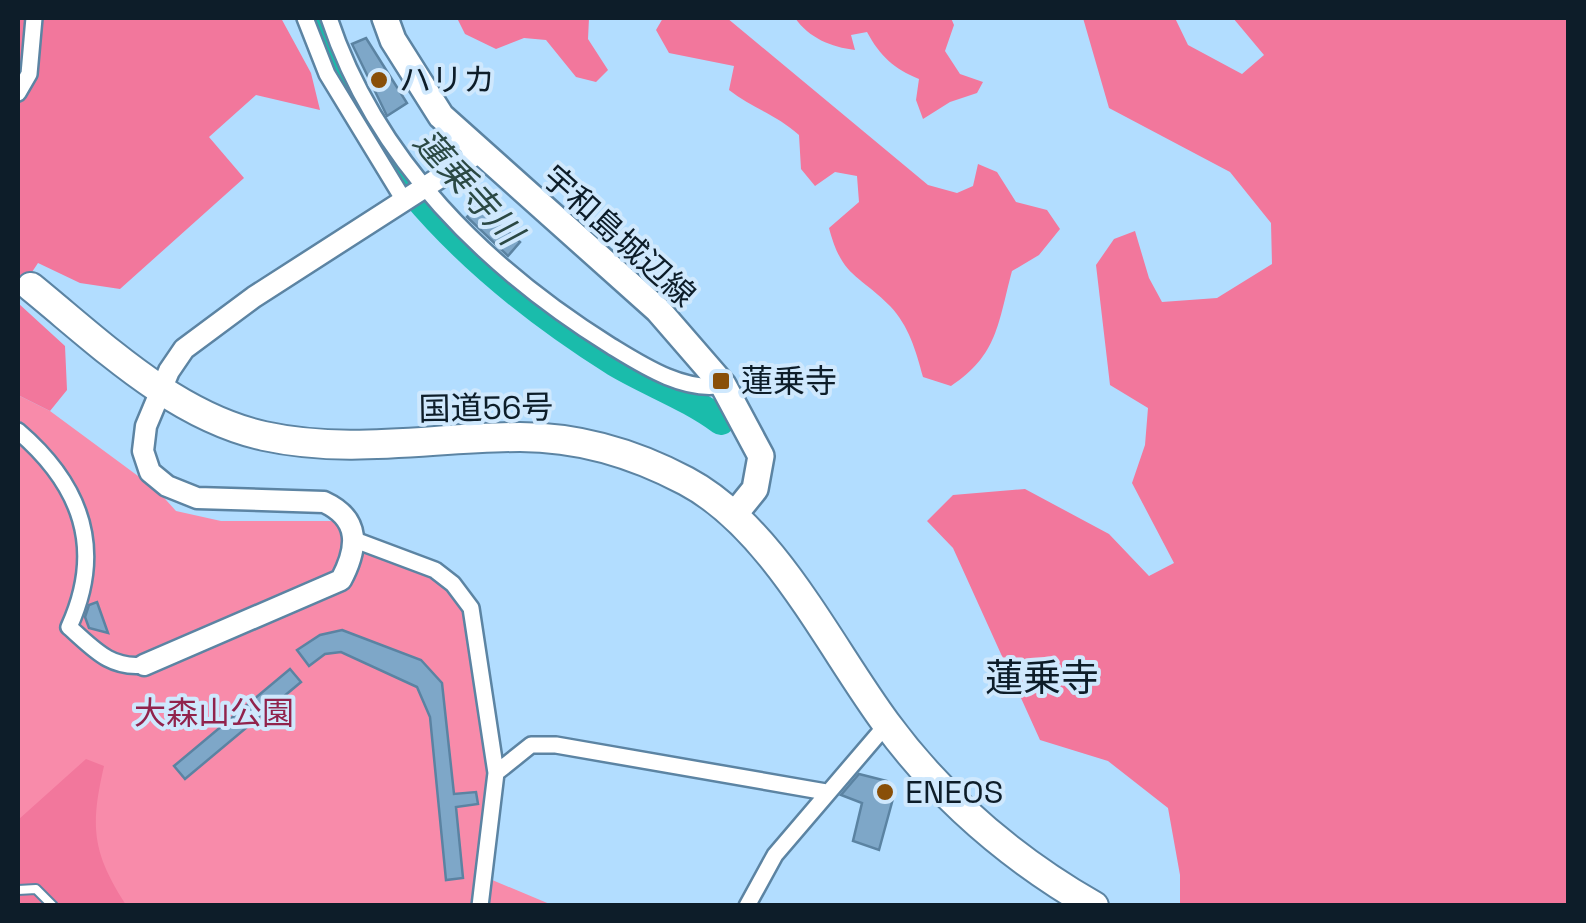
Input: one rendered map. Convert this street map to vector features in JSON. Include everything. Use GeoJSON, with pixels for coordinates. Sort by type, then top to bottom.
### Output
{"type":"FeatureCollection","features":[{"type":"Feature","properties":{"kind":"highway","name":"国道56号"},"geometry":{"type":"LineString","coordinates":[[31,287],[162,390],[202,414],[260,435],[326,446],[520,437],[581,442],[646,461],[691,484],[734,515],[773,560],[887,724],[944,794],[1016,856],[1094,906]]}},
{"type":"Feature","properties":{"kind":"main road","name":"宇和島城辺線"},"geometry":{"type":"LineString","coordinates":[[385,18],[393,40],[441,116],[658,310],[723,385],[761,456],[756,488],[734,515]]}},
{"type":"Feature","properties":{"kind":"street"},"geometry":{"type":"LineString","coordinates":[[18,90],[29,74],[34,18]]}},
{"type":"Feature","properties":{"kind":"street"},"geometry":{"type":"LineString","coordinates":[[304,18],[327,74],[406,202]]}},
{"type":"Feature","properties":{"kind":"street"},"geometry":{"type":"LineString","coordinates":[[329,18],[379,126],[440,208],[509,276],[556,312],[632,359],[693,386],[723,385]]}},
{"type":"Feature","properties":{"kind":"street"},"geometry":{"type":"LineString","coordinates":[[18,431],[58,471],[81,516],[87,562],[78,607],[69,627],[104,660],[124,668],[144,666],[341,580],[355,540],[352,524],[340,510],[302,498],[237,502],[197,498],[167,486],[150,472],[143,452],[146,426],[184,350],[216,324],[478,153]]}},
{"type":"Feature","properties":{"kind":"street"},"geometry":{"type":"LineString","coordinates":[[355,540],[435,570],[453,584],[471,608],[496,773],[480,906]]}},
{"type":"Feature","properties":{"kind":"street"},"geometry":{"type":"LineString","coordinates":[[747,906],[775,856],[887,724]]}},
{"type":"Feature","properties":{"kind":"street"},"geometry":{"type":"LineString","coordinates":[[496,773],[531,745],[556,745],[826,792]]}},
{"type":"Feature","properties":{"kind":"lane"},"geometry":{"type":"LineString","coordinates":[[18,890],[36,889],[53,906]]}},
{"type":"Feature","properties":{"kind":"green space","name":"大森山公園"},"geometry":{"type":"Polygon","coordinates":[[[18,395],[50,411],[157,490],[176,511],[221,521],[338,521],[355,540],[435,570],[471,608],[496,773],[485,877],[552,905],[18,905],[18,395]]]}},
{"type":"Feature","properties":{"kind":"shaded area"},"geometry":{"type":"Polygon","coordinates":[[[18,18],[281,18],[311,73],[320,110],[256,95],[209,137],[244,178],[120,289],[80,283],[38,263],[18,293],[18,18]]]}},
{"type":"Feature","properties":{"kind":"shaded area"},"geometry":{"type":"Polygon","coordinates":[[[457,18],[589,18],[588,39],[608,70],[596,82],[576,77],[546,40],[524,38],[496,49],[465,34],[457,18]]]}},
{"type":"Feature","properties":{"kind":"shaded area"},"geometry":{"type":"Polygon","coordinates":[[[663,18],[727,18],[928,185],[957,193],[973,186],[978,164],[997,172],[1016,202],[1047,210],[1060,229],[1039,255],[1012,271],[994,336],[967,374],[951,386],[923,377],[911,339],[897,314],[839,256],[829,228],[859,202],[857,176],[835,172],[815,186],[801,169],[799,135],[729,90],[734,66],[669,53],[656,30],[663,18]]]}},
{"type":"Feature","properties":{"kind":"shaded area"},"geometry":{"type":"Polygon","coordinates":[[[795,18],[951,18],[954,25],[945,51],[960,74],[983,82],[977,93],[950,102],[923,119],[916,100],[919,79],[889,61],[867,32],[851,35],[855,50],[846,49],[814,36],[795,18]]]}},
{"type":"Feature","properties":{"kind":"shaded area"},"geometry":{"type":"Polygon","coordinates":[[[1083,18],[1175,18],[1188,45],[1242,74],[1264,55],[1233,18],[1568,18],[1568,905],[1180,905],[1180,875],[1168,808],[1108,761],[1040,740],[953,548],[927,521],[953,495],[1025,489],[1109,534],[1149,576],[1174,563],[1132,483],[1145,445],[1148,408],[1110,385],[1096,265],[1114,239],[1135,231],[1149,278],[1162,302],[1217,298],[1272,264],[1271,223],[1230,172],[1109,108],[1083,18]]]}},
{"type":"Feature","properties":{"kind":"shaded area"},"geometry":{"type":"Polygon","coordinates":[[[18,303],[65,346],[67,390],[50,411],[18,395],[18,303]]]}},
{"type":"Feature","properties":{"kind":"shaded area"},"geometry":{"type":"Polygon","coordinates":[[[86,759],[104,766],[97,806],[97,839],[106,870],[126,905],[18,906],[18,820],[86,759]]]}},
{"type":"Feature","properties":{"kind":"building"},"geometry":{"type":"Polygon","coordinates":[[[366,38],[407,103],[387,116],[352,44],[366,38]]]}},
{"type":"Feature","properties":{"kind":"building"},"geometry":{"type":"Polygon","coordinates":[[[478,205],[520,242],[508,256],[467,217],[478,205]]]}},
{"type":"Feature","properties":{"kind":"building"},"geometry":{"type":"Polygon","coordinates":[[[97,602],[108,633],[89,628],[85,617],[89,605],[97,602]]]}},
{"type":"Feature","properties":{"kind":"building"},"geometry":{"type":"Polygon","coordinates":[[[342,630],[421,660],[442,683],[454,794],[476,792],[478,804],[456,807],[463,878],[446,880],[430,717],[417,687],[341,652],[325,654],[309,666],[297,650],[320,635],[342,630]]]}},
{"type":"Feature","properties":{"kind":"building"},"geometry":{"type":"Polygon","coordinates":[[[290,669],[301,682],[185,779],[174,766],[290,669]]]}},
{"type":"Feature","properties":{"kind":"building"},"geometry":{"type":"Polygon","coordinates":[[[859,774],[887,781],[894,795],[879,850],[853,841],[862,803],[841,795],[859,774]]]}},
{"type":"Feature","properties":{"kind":"waterway","name":"蓮乗寺川"},"geometry":{"type":"LineString","coordinates":[[315,18],[336,72],[364,124],[396,171],[475,257],[566,330],[614,362],[721,421]]}},
{"type":"Feature","properties":{"kind":"place","name":"ハリカ"},"geometry":{"type":"Point","coordinates":[379,80]}},
{"type":"Feature","properties":{"kind":"place","name":"蓮乗寺"},"geometry":{"type":"Point","coordinates":[721,381]}},
{"type":"Feature","properties":{"kind":"place","name":"ENEOS"},"geometry":{"type":"Point","coordinates":[885,792]}},
{"type":"Feature","properties":{"kind":"district","name":"蓮乗寺"},"geometry":{"type":"Point","coordinates":[1042,678]}}]}
